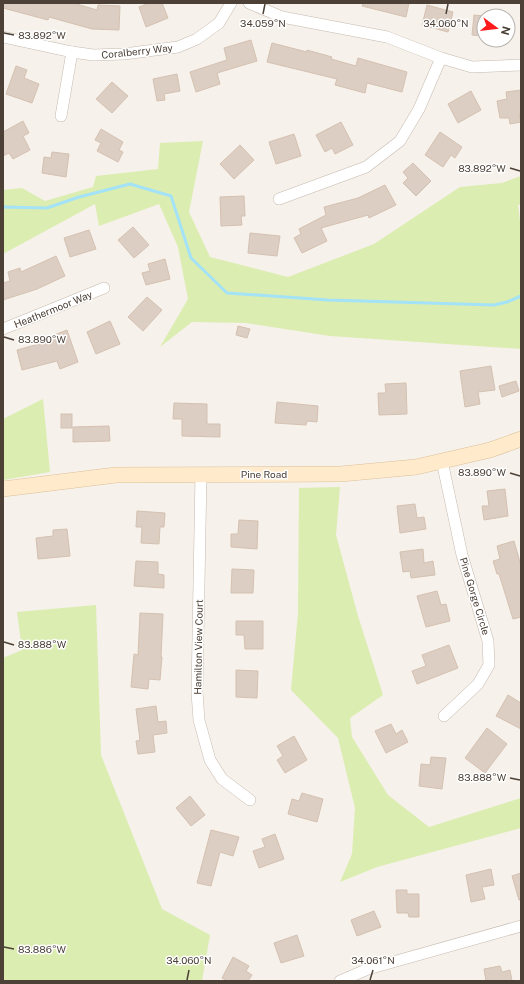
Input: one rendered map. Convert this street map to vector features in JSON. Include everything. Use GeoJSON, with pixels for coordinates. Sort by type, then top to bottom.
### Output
{"type":"FeatureCollection","features":[{"type":"Feature","properties":{"kind":"street","name":"Coralberry Way"},"geometry":{"type":"LineString","coordinates":[[3,37],[93,55],[124,54],[178,47],[197,39],[219,23],[231,3]]}},
{"type":"Feature","properties":{"kind":"street"},"geometry":{"type":"LineString","coordinates":[[249,3],[282,17],[387,37],[441,58],[472,67],[521,65]]}},
{"type":"Feature","properties":{"kind":"street"},"geometry":{"type":"LineString","coordinates":[[61,116],[72,52]]}},
{"type":"Feature","properties":{"kind":"street"},"geometry":{"type":"LineString","coordinates":[[279,199],[366,167],[400,141],[419,109],[441,58]]}},
{"type":"Feature","properties":{"kind":"street","name":"Heathermoor Way"},"geometry":{"type":"LineString","coordinates":[[3,330],[104,288]]}},
{"type":"Feature","properties":{"kind":"street","name":"Pine Road"},"geometry":{"type":"LineString","coordinates":[[3,489],[116,475],[340,474],[416,467],[490,450],[521,439]]}},
{"type":"Feature","properties":{"kind":"street","name":"Pine Gorge Circle"},"geometry":{"type":"LineString","coordinates":[[442,461],[462,555],[488,641],[489,666],[478,684],[444,716]]}},
{"type":"Feature","properties":{"kind":"street","name":"Hamilton View Court"},"geometry":{"type":"LineString","coordinates":[[201,474],[197,692],[199,720],[210,760],[222,779],[250,800]]}},
{"type":"Feature","properties":{"kind":"street"},"geometry":{"type":"LineString","coordinates":[[340,981],[368,969],[521,926]]}},
{"type":"Feature","properties":{"kind":"green space"},"geometry":{"type":"Polygon","coordinates":[[[203,141],[189,212],[210,257],[288,277],[374,244],[460,187],[502,183],[521,176],[521,204],[518,205],[521,229],[521,349],[330,336],[246,323],[192,322],[160,347],[188,299],[178,247],[159,204],[99,226],[95,204],[3,254],[3,190],[22,188],[45,201],[93,187],[96,176],[158,169],[160,143],[203,141]]]}},
{"type":"Feature","properties":{"kind":"green space"},"geometry":{"type":"Polygon","coordinates":[[[43,399],[50,472],[3,480],[3,419],[43,399]]]}},
{"type":"Feature","properties":{"kind":"green space"},"geometry":{"type":"Polygon","coordinates":[[[340,487],[336,535],[358,616],[383,695],[350,718],[352,737],[388,795],[429,827],[521,798],[521,828],[377,867],[340,882],[352,854],[355,808],[338,738],[291,690],[298,613],[299,488],[340,487]]]}},
{"type":"Feature","properties":{"kind":"green space"},"geometry":{"type":"Polygon","coordinates":[[[96,605],[101,755],[162,909],[210,935],[202,981],[3,981],[3,658],[22,650],[17,612],[96,605]]]}},
{"type":"Feature","properties":{"kind":"building"},"geometry":{"type":"Polygon","coordinates":[[[3,3],[73,3],[97,10],[98,5],[120,6],[119,30],[92,29],[49,17],[48,20],[3,8],[3,3]]]}},
{"type":"Feature","properties":{"kind":"building"},"geometry":{"type":"Polygon","coordinates":[[[149,3],[162,3],[168,18],[146,27],[139,7],[149,3]]]}},
{"type":"Feature","properties":{"kind":"building"},"geometry":{"type":"Polygon","coordinates":[[[363,3],[409,3],[406,17],[362,6],[363,3]]]}},
{"type":"Feature","properties":{"kind":"building"},"geometry":{"type":"Polygon","coordinates":[[[427,5],[453,12],[448,32],[422,25],[427,5]]]}},
{"type":"Feature","properties":{"kind":"building"},"geometry":{"type":"Polygon","coordinates":[[[474,15],[476,15],[476,35],[472,35],[474,15]]]}},
{"type":"Feature","properties":{"kind":"building"},"geometry":{"type":"Polygon","coordinates":[[[251,40],[257,61],[217,73],[220,84],[196,92],[190,72],[227,60],[224,48],[251,40]]]}},
{"type":"Feature","properties":{"kind":"building"},"geometry":{"type":"Polygon","coordinates":[[[272,43],[307,52],[307,50],[356,66],[358,58],[407,72],[402,92],[367,83],[365,93],[335,85],[337,79],[267,62],[272,43]]]}},
{"type":"Feature","properties":{"kind":"building"},"geometry":{"type":"Polygon","coordinates":[[[16,66],[27,70],[24,78],[39,84],[32,103],[6,94],[16,66]]]}},
{"type":"Feature","properties":{"kind":"building"},"geometry":{"type":"Polygon","coordinates":[[[177,74],[180,91],[164,94],[165,100],[157,101],[153,79],[177,74]]]}},
{"type":"Feature","properties":{"kind":"building"},"geometry":{"type":"Polygon","coordinates":[[[112,82],[128,96],[112,113],[96,99],[112,82]]]}},
{"type":"Feature","properties":{"kind":"building"},"geometry":{"type":"Polygon","coordinates":[[[521,90],[521,114],[519,114],[521,122],[510,124],[509,118],[500,118],[497,101],[507,99],[506,92],[521,90]]]}},
{"type":"Feature","properties":{"kind":"building"},"geometry":{"type":"Polygon","coordinates":[[[471,91],[481,110],[458,123],[448,104],[471,91]]]}},
{"type":"Feature","properties":{"kind":"building"},"geometry":{"type":"Polygon","coordinates":[[[23,121],[29,133],[23,136],[30,150],[13,159],[9,153],[3,156],[3,132],[23,121]]]}},
{"type":"Feature","properties":{"kind":"building"},"geometry":{"type":"Polygon","coordinates":[[[341,122],[353,145],[335,154],[332,148],[325,152],[316,135],[341,122]]]}},
{"type":"Feature","properties":{"kind":"building"},"geometry":{"type":"Polygon","coordinates":[[[101,129],[123,142],[119,150],[123,152],[118,162],[97,151],[101,143],[95,140],[101,129]]]}},
{"type":"Feature","properties":{"kind":"building"},"geometry":{"type":"Polygon","coordinates":[[[440,132],[462,147],[455,158],[451,155],[443,167],[425,155],[440,132]]]}},
{"type":"Feature","properties":{"kind":"building"},"geometry":{"type":"Polygon","coordinates":[[[294,134],[301,156],[276,164],[269,142],[294,134]]]}},
{"type":"Feature","properties":{"kind":"building"},"geometry":{"type":"Polygon","coordinates":[[[240,145],[254,160],[234,179],[220,164],[240,145]]]}},
{"type":"Feature","properties":{"kind":"building"},"geometry":{"type":"Polygon","coordinates":[[[52,152],[69,154],[66,177],[42,173],[44,157],[51,158],[52,152]]]}},
{"type":"Feature","properties":{"kind":"building"},"geometry":{"type":"Polygon","coordinates":[[[413,163],[431,181],[416,196],[403,183],[408,178],[403,172],[413,163]]]}},
{"type":"Feature","properties":{"kind":"building"},"geometry":{"type":"Polygon","coordinates":[[[385,185],[396,205],[369,218],[368,215],[321,228],[327,241],[302,253],[294,238],[301,234],[299,229],[326,215],[324,207],[358,198],[385,185]]]}},
{"type":"Feature","properties":{"kind":"building"},"geometry":{"type":"Polygon","coordinates":[[[244,196],[245,216],[241,216],[242,225],[221,226],[220,197],[244,196]]]}},
{"type":"Feature","properties":{"kind":"building"},"geometry":{"type":"Polygon","coordinates":[[[133,227],[149,245],[134,258],[118,240],[133,227]]]}},
{"type":"Feature","properties":{"kind":"building"},"geometry":{"type":"Polygon","coordinates":[[[89,230],[96,249],[70,257],[64,238],[89,230]]]}},
{"type":"Feature","properties":{"kind":"building"},"geometry":{"type":"Polygon","coordinates":[[[250,233],[280,236],[277,256],[248,253],[250,233]]]}},
{"type":"Feature","properties":{"kind":"building"},"geometry":{"type":"Polygon","coordinates":[[[56,256],[65,276],[37,289],[3,300],[3,283],[10,281],[8,272],[20,268],[21,272],[56,256]]]}},
{"type":"Feature","properties":{"kind":"building"},"geometry":{"type":"Polygon","coordinates":[[[165,259],[170,279],[146,285],[142,273],[150,271],[148,264],[165,259]]]}},
{"type":"Feature","properties":{"kind":"building"},"geometry":{"type":"Polygon","coordinates":[[[147,297],[162,310],[143,331],[128,317],[147,297]]]}},
{"type":"Feature","properties":{"kind":"building"},"geometry":{"type":"Polygon","coordinates":[[[110,321],[120,344],[96,354],[87,332],[110,321]]]}},
{"type":"Feature","properties":{"kind":"building"},"geometry":{"type":"Polygon","coordinates":[[[238,326],[250,329],[247,338],[236,335],[238,326]]]}},
{"type":"Feature","properties":{"kind":"building"},"geometry":{"type":"Polygon","coordinates":[[[67,330],[78,362],[60,369],[57,361],[22,370],[17,350],[50,341],[49,337],[67,330]]]}},
{"type":"Feature","properties":{"kind":"building"},"geometry":{"type":"Polygon","coordinates":[[[491,366],[495,390],[478,392],[480,404],[465,407],[460,371],[491,366]]]}},
{"type":"Feature","properties":{"kind":"building"},"geometry":{"type":"Polygon","coordinates":[[[516,381],[519,391],[502,397],[499,386],[516,381]]]}},
{"type":"Feature","properties":{"kind":"building"},"geometry":{"type":"Polygon","coordinates":[[[406,383],[407,414],[379,415],[378,393],[386,393],[385,384],[406,383]]]}},
{"type":"Feature","properties":{"kind":"building"},"geometry":{"type":"Polygon","coordinates":[[[277,402],[318,406],[317,422],[307,421],[306,425],[275,423],[277,402]]]}},
{"type":"Feature","properties":{"kind":"building"},"geometry":{"type":"Polygon","coordinates":[[[174,403],[207,404],[207,424],[220,424],[220,437],[182,436],[182,419],[173,419],[174,403]]]}},
{"type":"Feature","properties":{"kind":"building"},"geometry":{"type":"Polygon","coordinates":[[[61,414],[72,414],[72,428],[61,428],[61,414]]]}},
{"type":"Feature","properties":{"kind":"building"},"geometry":{"type":"Polygon","coordinates":[[[109,426],[110,441],[73,442],[73,427],[109,426]]]}},
{"type":"Feature","properties":{"kind":"building"},"geometry":{"type":"Polygon","coordinates":[[[505,489],[508,516],[484,520],[482,506],[489,506],[487,491],[505,489]]]}},
{"type":"Feature","properties":{"kind":"building"},"geometry":{"type":"Polygon","coordinates":[[[415,504],[417,518],[424,517],[426,529],[400,533],[397,506],[415,504]]]}},
{"type":"Feature","properties":{"kind":"building"},"geometry":{"type":"Polygon","coordinates":[[[137,511],[165,513],[164,527],[160,527],[159,544],[141,543],[142,527],[136,527],[137,511]]]}},
{"type":"Feature","properties":{"kind":"building"},"geometry":{"type":"Polygon","coordinates":[[[239,520],[258,521],[257,549],[231,547],[231,534],[238,534],[239,520]]]}},
{"type":"Feature","properties":{"kind":"building"},"geometry":{"type":"Polygon","coordinates":[[[67,529],[70,556],[38,559],[36,538],[53,536],[53,530],[67,529]]]}},
{"type":"Feature","properties":{"kind":"building"},"geometry":{"type":"Polygon","coordinates":[[[514,541],[521,566],[521,617],[513,619],[499,574],[497,574],[493,561],[500,559],[497,546],[514,541]]]}},
{"type":"Feature","properties":{"kind":"building"},"geometry":{"type":"Polygon","coordinates":[[[423,549],[424,563],[433,561],[435,575],[411,578],[410,571],[403,572],[400,552],[423,549]]]}},
{"type":"Feature","properties":{"kind":"building"},"geometry":{"type":"Polygon","coordinates":[[[136,561],[158,562],[158,574],[164,575],[164,588],[134,586],[136,561]]]}},
{"type":"Feature","properties":{"kind":"building"},"geometry":{"type":"Polygon","coordinates":[[[232,569],[254,570],[253,593],[231,593],[232,569]]]}},
{"type":"Feature","properties":{"kind":"building"},"geometry":{"type":"Polygon","coordinates":[[[437,591],[441,605],[446,604],[450,621],[426,627],[417,596],[437,591]]]}},
{"type":"Feature","properties":{"kind":"building"},"geometry":{"type":"Polygon","coordinates":[[[140,613],[163,614],[160,680],[149,679],[148,689],[131,687],[134,654],[138,655],[140,613]]]}},
{"type":"Feature","properties":{"kind":"building"},"geometry":{"type":"Polygon","coordinates":[[[236,621],[263,621],[263,649],[245,649],[244,635],[236,635],[236,621]]]}},
{"type":"Feature","properties":{"kind":"building"},"geometry":{"type":"Polygon","coordinates":[[[449,645],[458,668],[417,684],[412,671],[426,666],[422,655],[449,645]]]}},
{"type":"Feature","properties":{"kind":"building"},"geometry":{"type":"Polygon","coordinates":[[[236,670],[258,671],[257,698],[236,697],[236,670]]]}},
{"type":"Feature","properties":{"kind":"building"},"geometry":{"type":"Polygon","coordinates":[[[508,695],[521,703],[521,729],[496,716],[508,695]]]}},
{"type":"Feature","properties":{"kind":"building"},"geometry":{"type":"Polygon","coordinates":[[[156,706],[158,722],[166,721],[167,733],[153,735],[155,752],[138,754],[136,741],[140,740],[136,709],[156,706]]]}},
{"type":"Feature","properties":{"kind":"building"},"geometry":{"type":"Polygon","coordinates":[[[391,724],[396,734],[402,730],[408,742],[386,753],[375,731],[391,724]]]}},
{"type":"Feature","properties":{"kind":"building"},"geometry":{"type":"Polygon","coordinates":[[[487,728],[507,744],[485,773],[465,758],[487,728]]]}},
{"type":"Feature","properties":{"kind":"building"},"geometry":{"type":"Polygon","coordinates":[[[294,736],[307,760],[285,773],[277,760],[283,756],[277,746],[294,736]]]}},
{"type":"Feature","properties":{"kind":"building"},"geometry":{"type":"Polygon","coordinates":[[[431,757],[446,758],[442,789],[419,786],[421,764],[430,765],[431,757]]]}},
{"type":"Feature","properties":{"kind":"building"},"geometry":{"type":"Polygon","coordinates":[[[302,793],[323,799],[317,822],[288,814],[292,799],[299,801],[302,793]]]}},
{"type":"Feature","properties":{"kind":"building"},"geometry":{"type":"Polygon","coordinates":[[[190,796],[205,815],[191,826],[176,808],[190,796]]]}},
{"type":"Feature","properties":{"kind":"building"},"geometry":{"type":"Polygon","coordinates":[[[211,830],[239,837],[233,856],[220,852],[211,886],[197,883],[211,830]]]}},
{"type":"Feature","properties":{"kind":"building"},"geometry":{"type":"Polygon","coordinates":[[[275,834],[284,859],[259,868],[253,851],[265,847],[262,839],[275,834]]]}},
{"type":"Feature","properties":{"kind":"building"},"geometry":{"type":"Polygon","coordinates":[[[491,869],[494,885],[482,887],[485,899],[471,902],[466,875],[491,869]]]}},
{"type":"Feature","properties":{"kind":"building"},"geometry":{"type":"Polygon","coordinates":[[[521,873],[521,900],[519,900],[512,876],[521,873]]]}},
{"type":"Feature","properties":{"kind":"building"},"geometry":{"type":"Polygon","coordinates":[[[396,890],[407,890],[407,894],[419,894],[419,917],[409,917],[408,913],[397,913],[396,890]]]}},
{"type":"Feature","properties":{"kind":"building"},"geometry":{"type":"Polygon","coordinates":[[[374,911],[381,927],[357,936],[351,920],[374,911]]]}},
{"type":"Feature","properties":{"kind":"building"},"geometry":{"type":"Polygon","coordinates":[[[297,935],[304,956],[281,963],[274,943],[297,935]]]}},
{"type":"Feature","properties":{"kind":"building"},"geometry":{"type":"Polygon","coordinates":[[[233,957],[249,966],[246,971],[252,975],[248,981],[227,981],[222,978],[233,957]]]}},
{"type":"Feature","properties":{"kind":"building"},"geometry":{"type":"Polygon","coordinates":[[[500,966],[502,972],[510,970],[512,981],[486,981],[484,969],[500,966]]]}},
{"type":"Feature","properties":{"kind":"waterway"},"geometry":{"type":"LineString","coordinates":[[3,207],[47,208],[79,197],[130,184],[171,196],[191,258],[227,293],[328,300],[494,305],[507,302],[521,296]]}}]}
